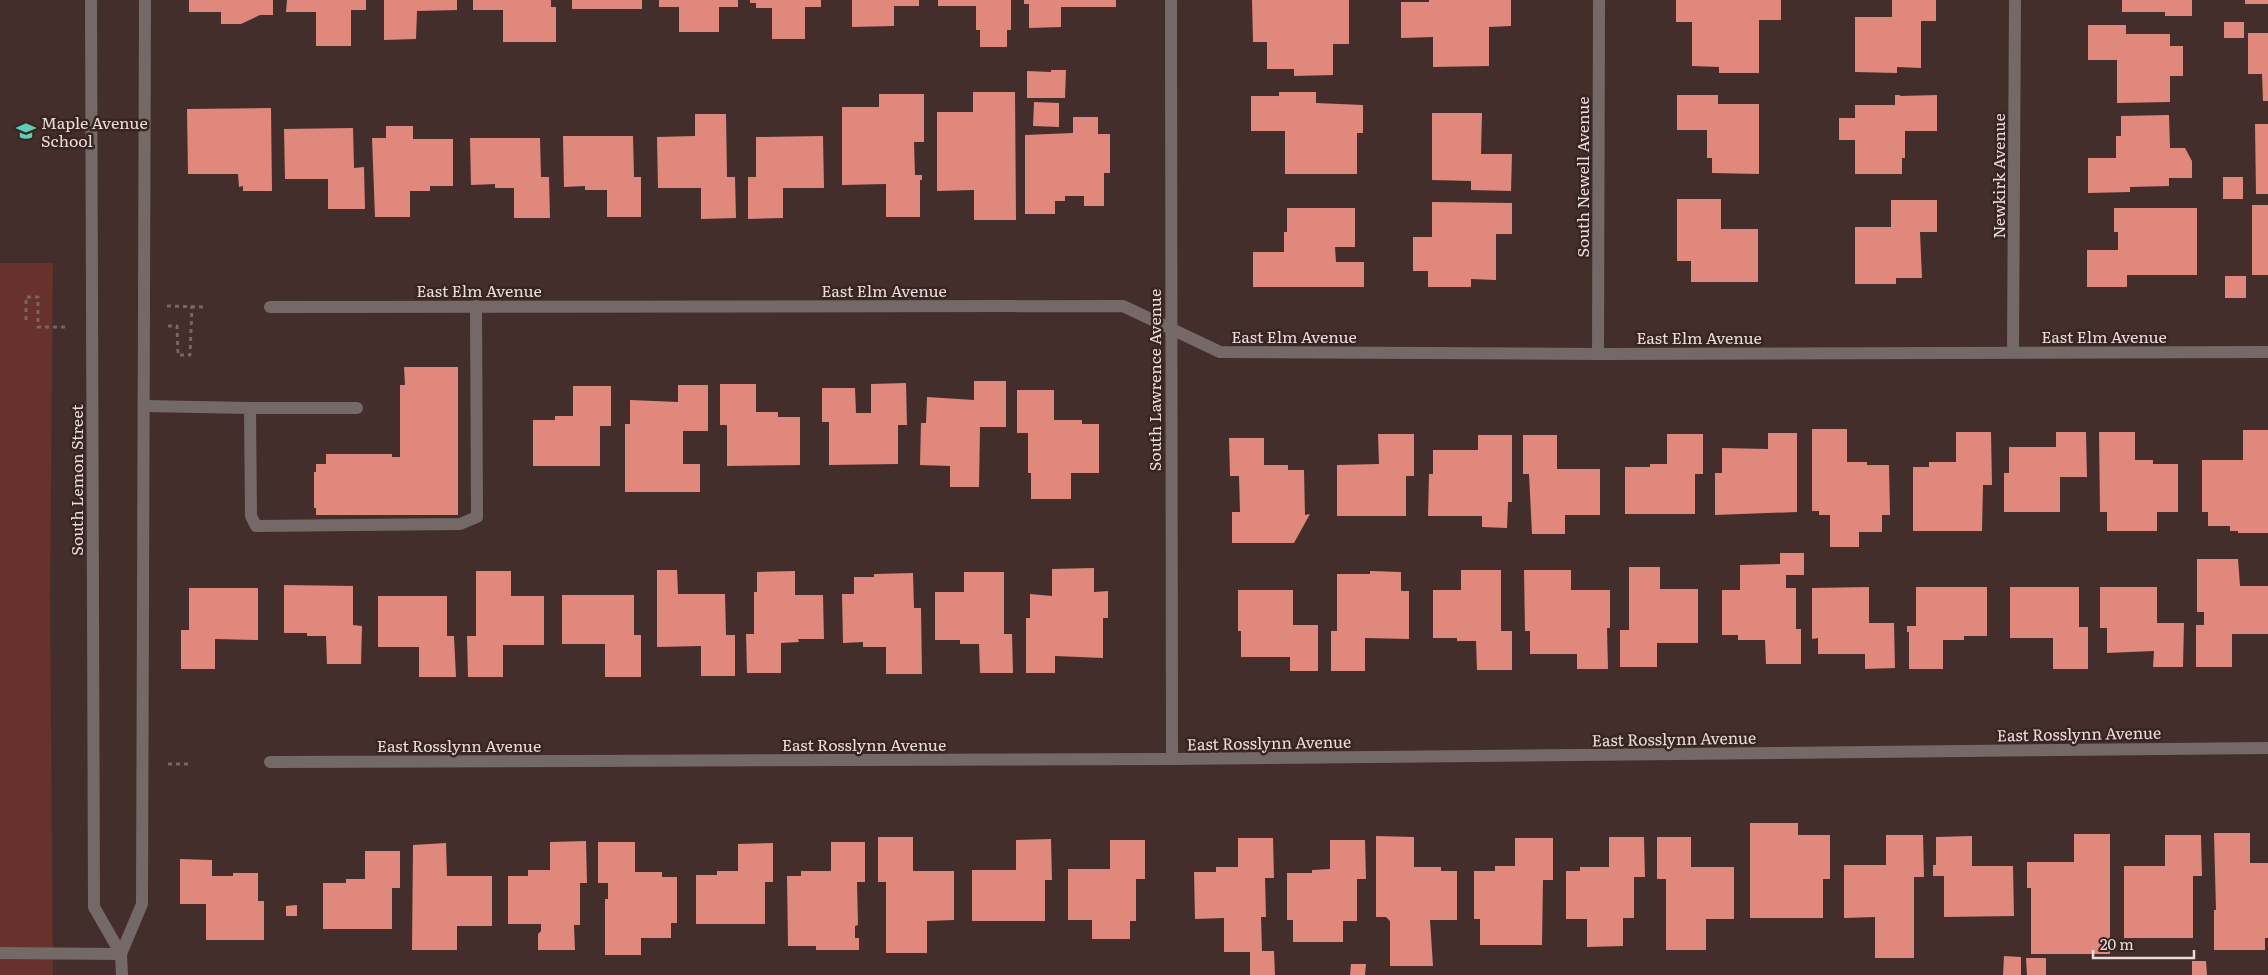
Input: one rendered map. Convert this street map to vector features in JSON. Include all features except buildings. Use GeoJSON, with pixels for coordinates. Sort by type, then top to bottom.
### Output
{"type":"FeatureCollection","features":[{"type":"Feature","properties":{"kind":"street","name":"South Lemon Street"},"geometry":{"type":"LineString","coordinates":[[91,0],[94,907],[120,954],[122,975]]}},
{"type":"Feature","properties":{"kind":"street","name":"South Lemon Street"},"geometry":{"type":"LineString","coordinates":[[120,954],[142,904],[145,0]]}},
{"type":"Feature","properties":{"kind":"street","name":"South Lawrence Avenue"},"geometry":{"type":"LineString","coordinates":[[1171,0],[1172,760]]}},
{"type":"Feature","properties":{"kind":"street","name":"South Newell Avenue"},"geometry":{"type":"LineString","coordinates":[[1598,354],[1599,0]]}},
{"type":"Feature","properties":{"kind":"street","name":"Newkirk Avenue"},"geometry":{"type":"LineString","coordinates":[[2013,352],[2015,0]]}},
{"type":"Feature","properties":{"kind":"street"},"geometry":{"type":"LineString","coordinates":[[250,408],[251,516],[256,526],[460,524],[477,517],[476,306]]}},
{"type":"Feature","properties":{"kind":"street","name":"East Elm Avenue"},"geometry":{"type":"LineString","coordinates":[[270,307],[1123,306],[1220,352],[1598,354],[2268,352]]}},
{"type":"Feature","properties":{"kind":"street"},"geometry":{"type":"LineString","coordinates":[[144,406],[357,408]]}},
{"type":"Feature","properties":{"kind":"street","name":"East Rosslynn Avenue"},"geometry":{"type":"LineString","coordinates":[[270,762],[1172,760],[2268,748]]}},
{"type":"Feature","properties":{"kind":"street"},"geometry":{"type":"LineString","coordinates":[[0,953],[120,954]]}},
{"type":"Feature","properties":{"kind":"path"},"geometry":{"type":"LineString","coordinates":[[26,320],[26,297],[38,297],[38,327]]}},
{"type":"Feature","properties":{"kind":"path"},"geometry":{"type":"LineString","coordinates":[[167,306],[207,307]]}},
{"type":"Feature","properties":{"kind":"path"},"geometry":{"type":"LineString","coordinates":[[177,326],[178,355],[190,355],[192,306]]}},
{"type":"Feature","properties":{"kind":"path"},"geometry":{"type":"LineString","coordinates":[[168,764],[192,764]]}},
{"type":"Feature","properties":{"kind":"shaded area"},"geometry":{"type":"Polygon","coordinates":[[[0,263],[53,263],[50,599],[53,975],[0,975],[0,263]]]}},
{"type":"Feature","properties":{"kind":"place","name":"Maple Avenue School"},"geometry":{"type":"Point","coordinates":[26,131]}}]}
